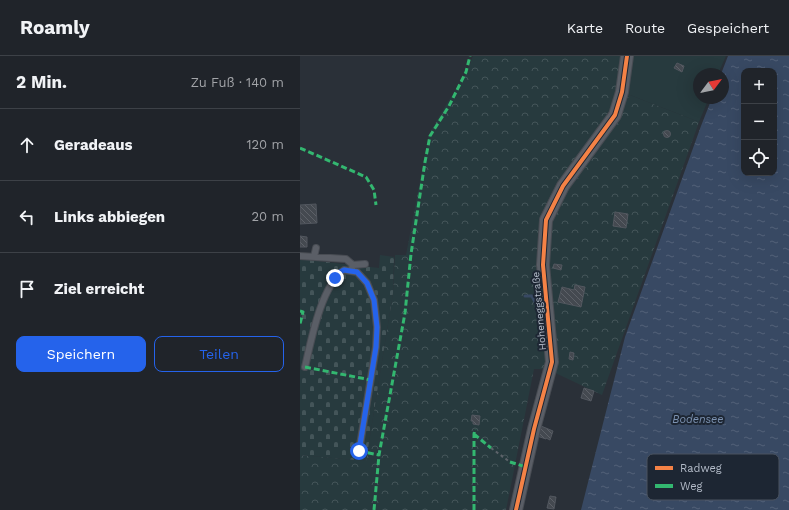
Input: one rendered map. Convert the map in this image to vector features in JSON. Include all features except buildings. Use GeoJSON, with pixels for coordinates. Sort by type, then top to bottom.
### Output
{"type":"FeatureCollection","features":[{"type":"Feature","properties":{"kind":"street","name":"Hoheneggstraße"},"geometry":{"type":"LineString","coordinates":[[516,510],[534,429],[552,362],[543,265],[546,220],[563,186],[615,115],[622,92],[627,56]]}},
{"type":"Feature","properties":{"kind":"lane"},"geometry":{"type":"LineString","coordinates":[[314,256],[316,248]]}},
{"type":"Feature","properties":{"kind":"lane"},"geometry":{"type":"LineString","coordinates":[[300,256],[346,259],[352,268],[367,283],[374,300],[377,327],[376,347],[359,451]]}},
{"type":"Feature","properties":{"kind":"lane"},"geometry":{"type":"LineString","coordinates":[[305,367],[316,321],[330,285],[338,273],[365,264]]}},
{"type":"Feature","properties":{"kind":"path"},"geometry":{"type":"LineString","coordinates":[[491,448],[510,462]]}},
{"type":"Feature","properties":{"kind":"green space"},"geometry":{"type":"Polygon","coordinates":[[[473,56],[627,56],[622,92],[699,122],[602,395],[547,369],[534,369],[506,510],[300,510],[300,455],[366,461],[393,293],[395,255],[406,255],[429,134],[467,72],[473,56]]]}},
{"type":"Feature","properties":{"kind":"green space"},"geometry":{"type":"Polygon","coordinates":[[[627,56],[726,56],[721,68],[693,68],[693,104],[706,104],[699,122],[622,92],[627,56]]]}},
{"type":"Feature","properties":{"kind":"green space"},"geometry":{"type":"Polygon","coordinates":[[[380,255],[394,257],[393,293],[366,461],[300,455],[300,259],[379,268],[380,255]]]}},
{"type":"Feature","properties":{"kind":"water","name":"Bodensee"},"geometry":{"type":"Polygon","coordinates":[[[728,56],[789,56],[789,510],[581,510],[625,337],[710,104],[729,104],[729,68],[723,68],[728,56]]]}},
{"type":"Feature","properties":{"kind":"waterway"},"geometry":{"type":"LineString","coordinates":[[525,296],[532,296],[538,307],[544,310]]}},
{"type":"Feature","properties":{"kind":"marked path"},"geometry":{"type":"LineString","coordinates":[[374,510],[379,455],[405,313],[411,254],[430,136],[449,106],[466,72],[470,56]]}},
{"type":"Feature","properties":{"kind":"marked path"},"geometry":{"type":"LineString","coordinates":[[300,148],[366,177],[374,190],[376,205]]}},
{"type":"Feature","properties":{"kind":"marked path"},"geometry":{"type":"LineString","coordinates":[[545,290],[540,293],[539,300],[540,304],[547,308]]}},
{"type":"Feature","properties":{"kind":"marked path"},"geometry":{"type":"LineString","coordinates":[[300,311],[303,312],[300,324]]}},
{"type":"Feature","properties":{"kind":"marked path"},"geometry":{"type":"LineString","coordinates":[[305,367],[371,380]]}},
{"type":"Feature","properties":{"kind":"marked path"},"geometry":{"type":"LineString","coordinates":[[474,510],[475,429]]}},
{"type":"Feature","properties":{"kind":"marked path"},"geometry":{"type":"LineString","coordinates":[[474,434],[491,448]]}},
{"type":"Feature","properties":{"kind":"marked path"},"geometry":{"type":"LineString","coordinates":[[359,451],[379,455]]}},
{"type":"Feature","properties":{"kind":"marked path"},"geometry":{"type":"LineString","coordinates":[[510,462],[526,467]]}},
{"type":"Feature","properties":{"kind":"cycle path"},"geometry":{"type":"LineString","coordinates":[[516,510],[534,429],[552,362],[543,265],[546,220],[563,186],[615,115],[622,92],[627,56]]}},
{"type":"Feature","properties":{"kind":"route"},"geometry":{"type":"LineString","coordinates":[[335,278],[338,273],[344,270],[357,272],[367,283],[374,300],[377,327],[376,347],[359,451]]}}]}
